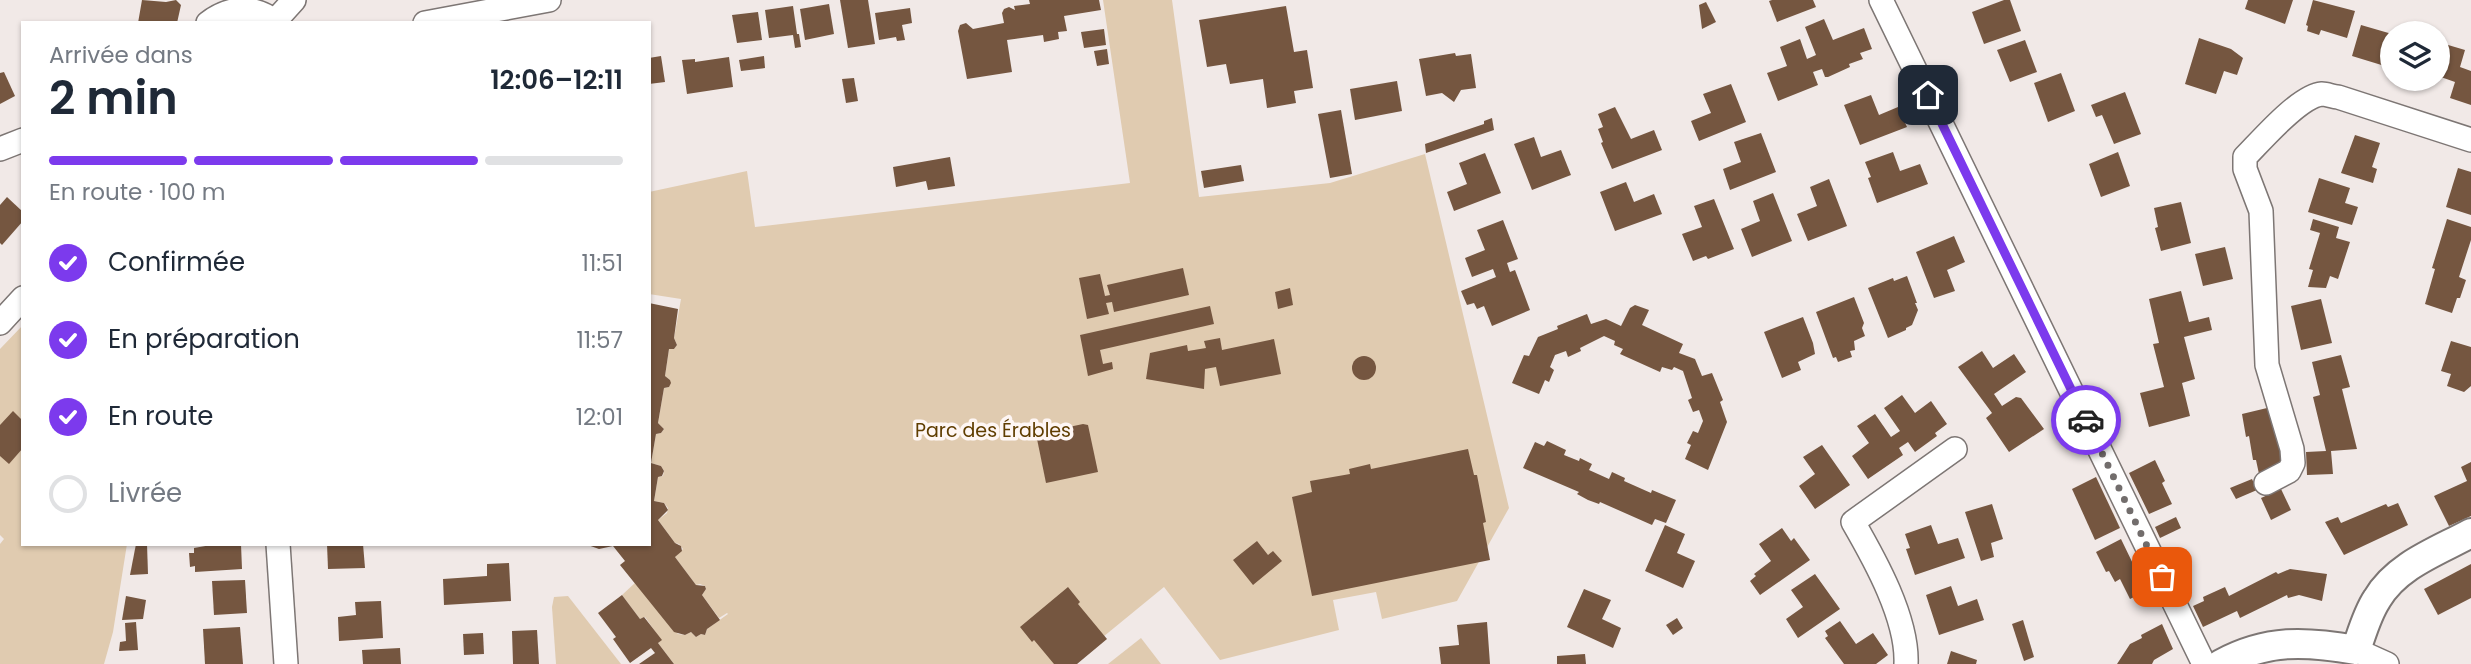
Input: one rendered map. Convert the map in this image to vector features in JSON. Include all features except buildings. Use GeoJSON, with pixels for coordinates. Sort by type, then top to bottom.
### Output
{"type":"FeatureCollection","features":[{"type":"Feature","properties":{"kind":"street"},"geometry":{"type":"LineString","coordinates":[[277,21],[294,0]]}},
{"type":"Feature","properties":{"kind":"street"},"geometry":{"type":"LineString","coordinates":[[436,21],[549,0]]}},
{"type":"Feature","properties":{"kind":"street"},"geometry":{"type":"LineString","coordinates":[[1881,0],[2204,664]]}},
{"type":"Feature","properties":{"kind":"street"},"geometry":{"type":"LineString","coordinates":[[210,21],[235,5],[261,12],[274,21]]}},
{"type":"Feature","properties":{"kind":"street"},"geometry":{"type":"LineString","coordinates":[[2266,482],[2289,471],[2293,463],[2292,449],[2267,365],[2261,211],[2245,169],[2245,157],[2278,121],[2321,94],[2338,97],[2471,140]]}},
{"type":"Feature","properties":{"kind":"street"},"geometry":{"type":"LineString","coordinates":[[0,149],[21,141]]}},
{"type":"Feature","properties":{"kind":"street"},"geometry":{"type":"LineString","coordinates":[[0,323],[21,300]]}},
{"type":"Feature","properties":{"kind":"street"},"geometry":{"type":"LineString","coordinates":[[1906,664],[1903,636],[1887,586],[1853,522],[1955,449]]}},
{"type":"Feature","properties":{"kind":"street"},"geometry":{"type":"LineString","coordinates":[[2356,650],[2370,611],[2389,582],[2407,568],[2471,533]]}},
{"type":"Feature","properties":{"kind":"street"},"geometry":{"type":"LineString","coordinates":[[278,546],[286,664]]}},
{"type":"Feature","properties":{"kind":"street"},"geometry":{"type":"LineString","coordinates":[[2221,664],[2250,651],[2284,643],[2310,643],[2356,650],[2387,664]]}},
{"type":"Feature","properties":{"kind":"green space","name":"Parc des Érables"},"geometry":{"type":"Polygon","coordinates":[[[1103,0],[1172,0],[1199,197],[1330,183],[1425,154],[1509,508],[1457,601],[1382,619],[1376,592],[1333,600],[1339,630],[1220,660],[1164,587],[1070,664],[674,664],[658,643],[661,640],[645,617],[640,619],[622,595],[636,582],[678,634],[691,632],[696,637],[705,635],[707,629],[728,614],[719,618],[702,595],[705,586],[696,585],[675,557],[683,549],[675,543],[658,520],[667,513],[668,508],[664,503],[654,501],[658,477],[663,476],[664,471],[661,466],[651,463],[656,434],[664,429],[658,423],[664,388],[669,387],[670,380],[665,376],[669,349],[674,349],[677,345],[674,338],[681,299],[651,294],[651,192],[747,171],[755,227],[1130,183],[1103,0]]]}},
{"type":"Feature","properties":{"kind":"green space"},"geometry":{"type":"Polygon","coordinates":[[[21,327],[21,546],[127,546],[113,632],[104,664],[0,664],[0,544],[4,539],[0,535],[0,349],[21,327]]]}},
{"type":"Feature","properties":{"kind":"green space"},"geometry":{"type":"Polygon","coordinates":[[[568,596],[621,664],[556,664],[552,607],[554,597],[568,596]]]}},
{"type":"Feature","properties":{"kind":"green space"},"geometry":{"type":"Polygon","coordinates":[[[1141,638],[1161,664],[1108,664],[1141,638]]]}},
{"type":"Feature","properties":{"kind":"way so far"},"geometry":{"type":"LineString","coordinates":[[2086,420],[2162,577]]}},
{"type":"Feature","properties":{"kind":"route"},"geometry":{"type":"LineString","coordinates":[[1928,95],[2086,420]]}}]}
